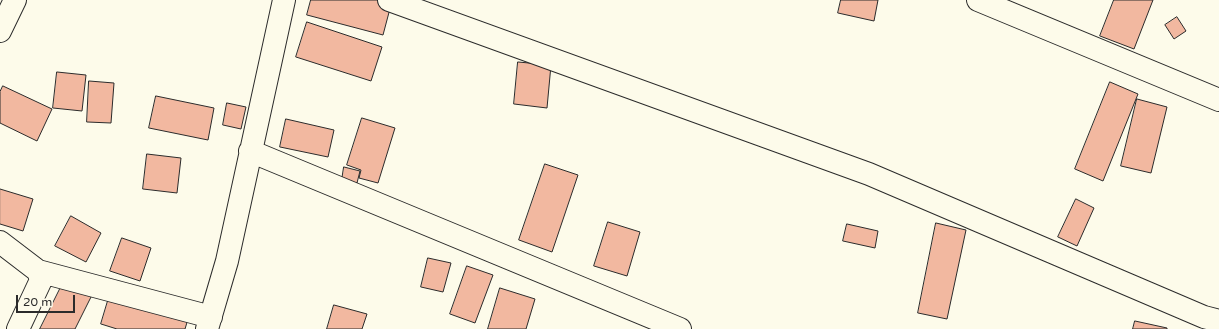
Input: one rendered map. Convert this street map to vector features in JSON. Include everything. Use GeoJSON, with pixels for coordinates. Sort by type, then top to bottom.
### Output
{"type":"FeatureCollection","features":[{"type":"Feature","properties":{"kind":"street"},"geometry":{"type":"LineString","coordinates":[[0,31],[15,0]]}},
{"type":"Feature","properties":{"kind":"street"},"geometry":{"type":"LineString","coordinates":[[0,242],[38,271],[209,323],[227,261],[284,0]]}},
{"type":"Feature","properties":{"kind":"street"},"geometry":{"type":"LineString","coordinates":[[389,0],[870,174],[1204,317],[1219,321]]}},
{"type":"Feature","properties":{"kind":"street"},"geometry":{"type":"LineString","coordinates":[[978,0],[1219,100]]}},
{"type":"Feature","properties":{"kind":"street"},"geometry":{"type":"LineString","coordinates":[[250,151],[680,329]]}},
{"type":"Feature","properties":{"kind":"street"},"geometry":{"type":"LineString","coordinates":[[18,329],[41,280],[38,271]]}},
{"type":"Feature","properties":{"kind":"building"},"geometry":{"type":"Polygon","coordinates":[[[311,0],[392,1],[383,35],[307,15],[311,0]]]}},
{"type":"Feature","properties":{"kind":"building"},"geometry":{"type":"Polygon","coordinates":[[[841,0],[878,0],[874,21],[838,13],[841,0]]]}},
{"type":"Feature","properties":{"kind":"building"},"geometry":{"type":"Polygon","coordinates":[[[1114,0],[1153,0],[1134,49],[1100,36],[1114,0]]]}},
{"type":"Feature","properties":{"kind":"building"},"geometry":{"type":"Polygon","coordinates":[[[1177,17],[1186,31],[1174,39],[1165,25],[1177,17]]]}},
{"type":"Feature","properties":{"kind":"building"},"geometry":{"type":"Polygon","coordinates":[[[307,22],[382,47],[371,81],[296,57],[307,22]]]}},
{"type":"Feature","properties":{"kind":"building"},"geometry":{"type":"Polygon","coordinates":[[[518,62],[551,65],[547,108],[514,104],[518,62]]]}},
{"type":"Feature","properties":{"kind":"building"},"geometry":{"type":"Polygon","coordinates":[[[57,72],[86,75],[82,111],[53,108],[57,72]]]}},
{"type":"Feature","properties":{"kind":"building"},"geometry":{"type":"Polygon","coordinates":[[[89,81],[114,83],[111,123],[87,122],[89,81]]]}},
{"type":"Feature","properties":{"kind":"building"},"geometry":{"type":"Polygon","coordinates":[[[1110,82],[1138,94],[1103,181],[1075,169],[1110,82]]]}},
{"type":"Feature","properties":{"kind":"building"},"geometry":{"type":"Polygon","coordinates":[[[3,86],[52,109],[37,141],[0,123],[0,92],[3,86]]]}},
{"type":"Feature","properties":{"kind":"building"},"geometry":{"type":"Polygon","coordinates":[[[156,96],[214,108],[208,140],[149,128],[156,96]]]}},
{"type":"Feature","properties":{"kind":"building"},"geometry":{"type":"Polygon","coordinates":[[[1137,99],[1167,107],[1151,173],[1121,166],[1137,99]]]}},
{"type":"Feature","properties":{"kind":"building"},"geometry":{"type":"Polygon","coordinates":[[[227,103],[246,107],[241,129],[223,125],[227,103]]]}},
{"type":"Feature","properties":{"kind":"building"},"geometry":{"type":"Polygon","coordinates":[[[362,118],[395,128],[378,183],[359,178],[361,170],[347,165],[362,118]]]}},
{"type":"Feature","properties":{"kind":"building"},"geometry":{"type":"Polygon","coordinates":[[[286,119],[334,130],[328,157],[280,147],[286,119]]]}},
{"type":"Feature","properties":{"kind":"building"},"geometry":{"type":"Polygon","coordinates":[[[147,154],[181,158],[177,193],[143,189],[147,154]]]}},
{"type":"Feature","properties":{"kind":"building"},"geometry":{"type":"Polygon","coordinates":[[[545,164],[578,175],[552,252],[519,240],[545,164]]]}},
{"type":"Feature","properties":{"kind":"building"},"geometry":{"type":"Polygon","coordinates":[[[344,167],[360,171],[357,183],[342,180],[344,167]]]}},
{"type":"Feature","properties":{"kind":"building"},"geometry":{"type":"Polygon","coordinates":[[[0,189],[33,199],[23,231],[0,224],[0,189]]]}},
{"type":"Feature","properties":{"kind":"building"},"geometry":{"type":"Polygon","coordinates":[[[1076,199],[1094,208],[1077,246],[1058,237],[1076,199]]]}},
{"type":"Feature","properties":{"kind":"building"},"geometry":{"type":"Polygon","coordinates":[[[71,216],[101,233],[86,262],[55,246],[71,216]]]}},
{"type":"Feature","properties":{"kind":"building"},"geometry":{"type":"Polygon","coordinates":[[[608,222],[640,232],[627,276],[594,266],[608,222]]]}},
{"type":"Feature","properties":{"kind":"building"},"geometry":{"type":"Polygon","coordinates":[[[936,223],[966,230],[947,319],[918,313],[936,223]]]}},
{"type":"Feature","properties":{"kind":"building"},"geometry":{"type":"Polygon","coordinates":[[[847,224],[878,231],[875,248],[843,241],[847,224]]]}},
{"type":"Feature","properties":{"kind":"building"},"geometry":{"type":"Polygon","coordinates":[[[122,238],[151,248],[140,281],[110,271],[122,238]]]}},
{"type":"Feature","properties":{"kind":"building"},"geometry":{"type":"Polygon","coordinates":[[[428,258],[451,263],[443,292],[421,287],[428,258]]]}},
{"type":"Feature","properties":{"kind":"building"},"geometry":{"type":"Polygon","coordinates":[[[467,266],[493,275],[475,323],[450,314],[467,266]]]}},
{"type":"Feature","properties":{"kind":"building"},"geometry":{"type":"Polygon","coordinates":[[[66,277],[94,291],[75,329],[40,329],[66,277]]]}},
{"type":"Feature","properties":{"kind":"building"},"geometry":{"type":"Polygon","coordinates":[[[500,288],[535,299],[526,329],[488,329],[500,288]]]}},
{"type":"Feature","properties":{"kind":"building"},"geometry":{"type":"Polygon","coordinates":[[[110,294],[188,319],[185,329],[117,329],[101,324],[110,294]]]}},
{"type":"Feature","properties":{"kind":"building"},"geometry":{"type":"Polygon","coordinates":[[[334,305],[367,314],[362,329],[327,329],[334,305]]]}},
{"type":"Feature","properties":{"kind":"building"},"geometry":{"type":"Polygon","coordinates":[[[1135,321],[1167,328],[1167,329],[1133,329],[1135,321]]]}}]}
